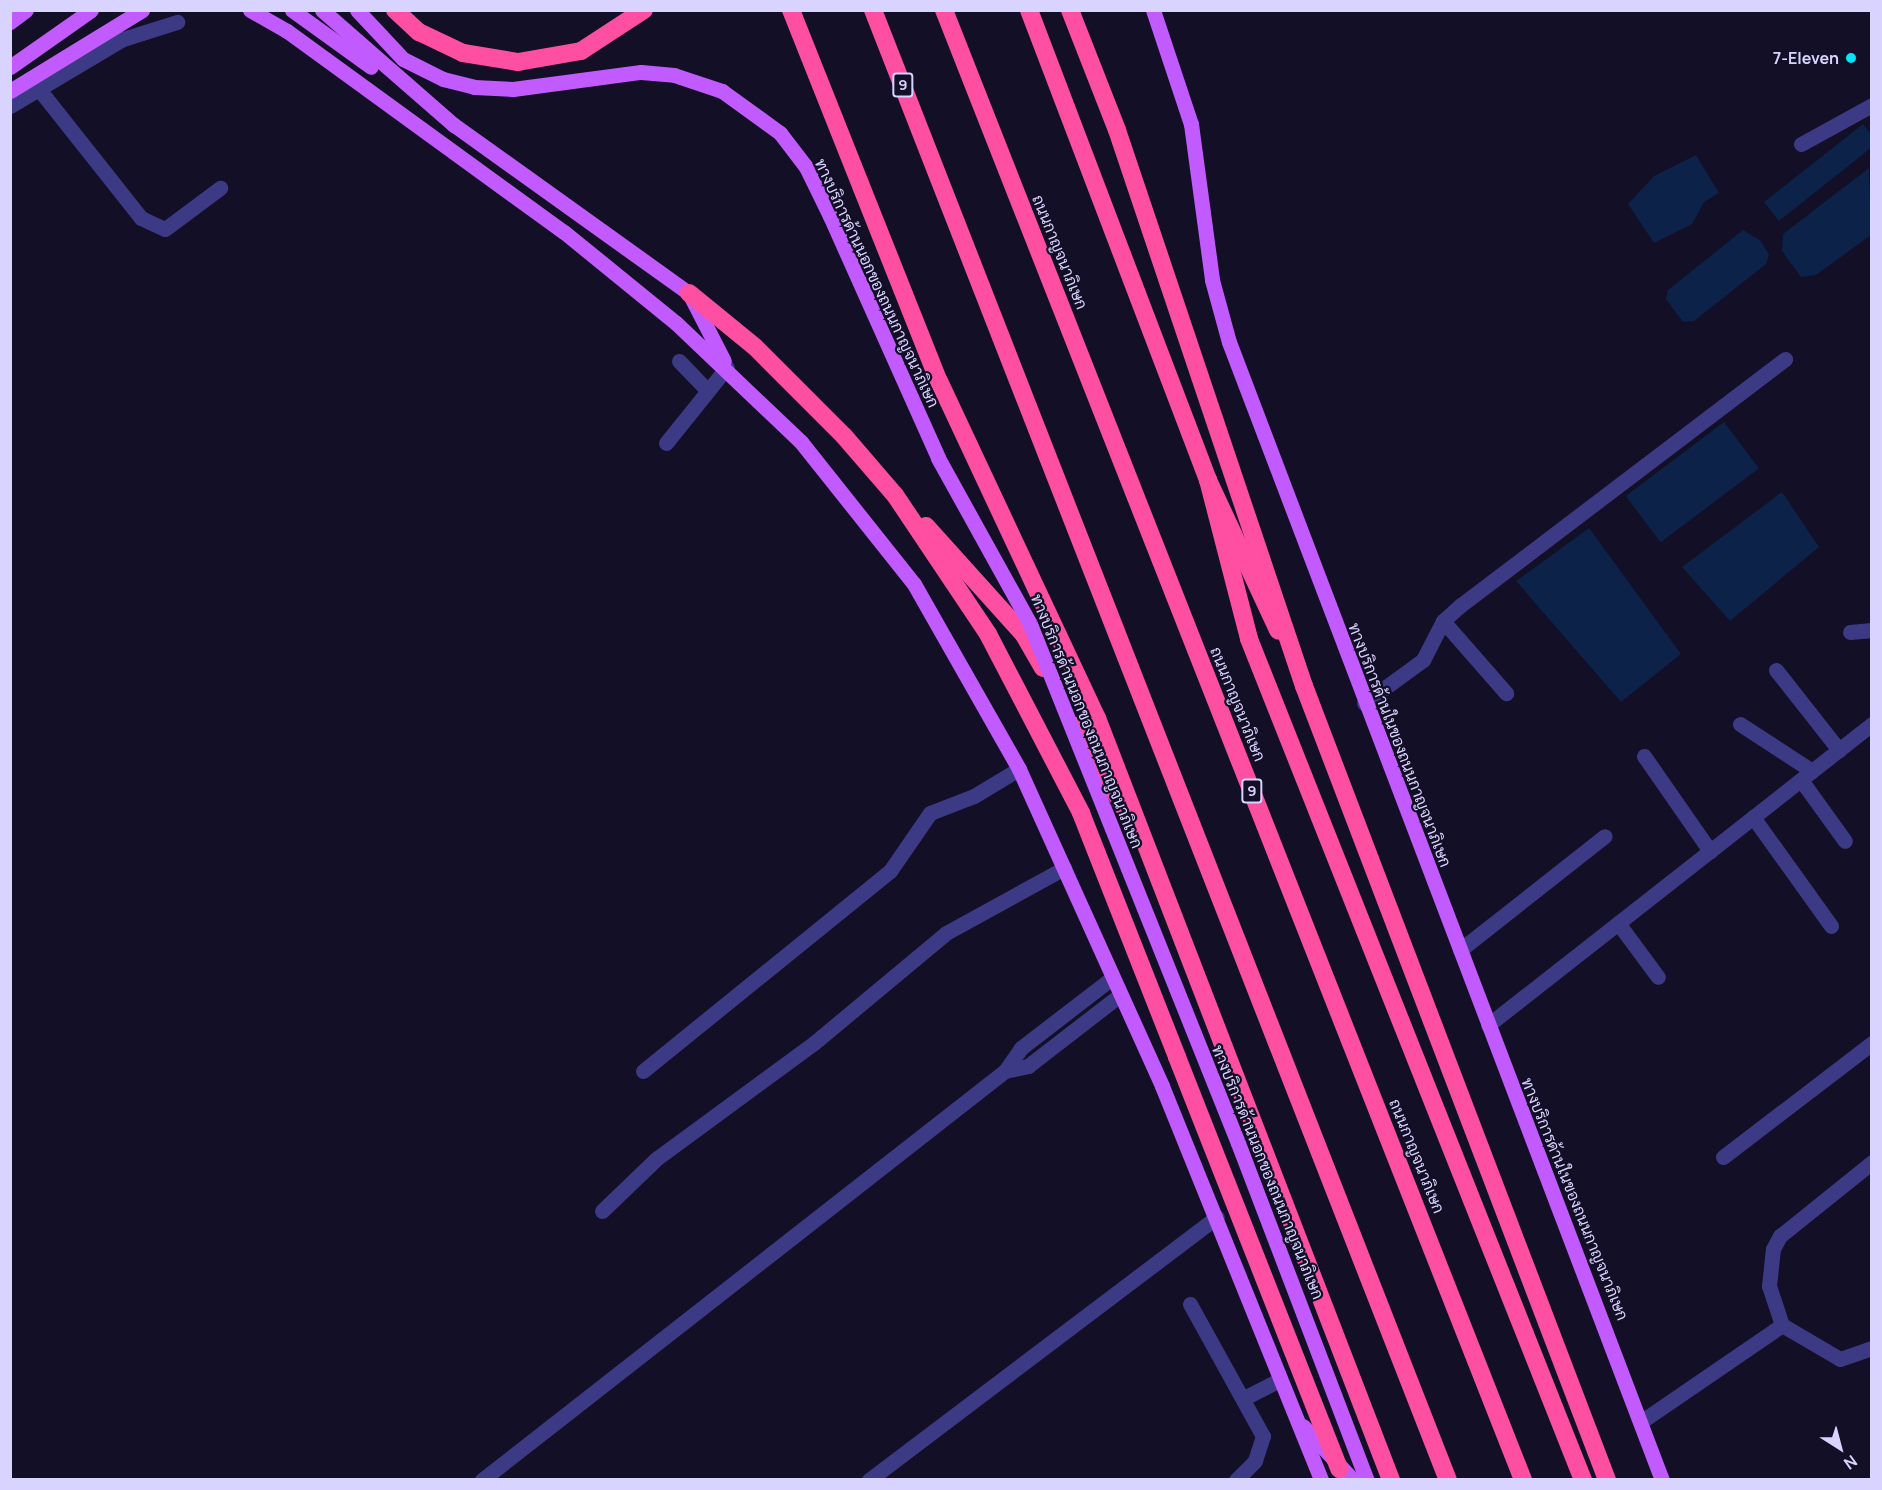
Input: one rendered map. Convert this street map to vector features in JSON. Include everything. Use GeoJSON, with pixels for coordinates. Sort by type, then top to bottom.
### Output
{"type":"FeatureCollection","features":[{"type":"Feature","properties":{"kind":"highway"},"geometry":{"type":"LineString","coordinates":[[395,10],[442,44],[493,61],[542,61],[581,51],[644,10]]}},
{"type":"Feature","properties":{"kind":"highway"},"geometry":{"type":"LineString","coordinates":[[791,10],[939,381],[1059,632],[1144,837],[1391,1479]]}},
{"type":"Feature","properties":{"kind":"highway","name":"9"},"geometry":{"type":"LineString","coordinates":[[873,10],[1448,1479]]}},
{"type":"Feature","properties":{"kind":"highway","name":"ถนนกาญจนาภิเษก"},"geometry":{"type":"LineString","coordinates":[[944,10],[1523,1479]]}},
{"type":"Feature","properties":{"kind":"highway"},"geometry":{"type":"LineString","coordinates":[[1029,10],[1208,480],[1304,686]]}},
{"type":"Feature","properties":{"kind":"highway"},"geometry":{"type":"LineString","coordinates":[[1070,10],[1117,130],[1304,686],[1607,1479]]}},
{"type":"Feature","properties":{"kind":"highway"},"geometry":{"type":"LineString","coordinates":[[689,293],[803,392],[1024,635],[1144,837]]}},
{"type":"Feature","properties":{"kind":"highway"},"geometry":{"type":"LineString","coordinates":[[1208,480],[1249,639],[1583,1479]]}},
{"type":"Feature","properties":{"kind":"highway"},"geometry":{"type":"LineString","coordinates":[[895,495],[1032,711],[1081,813],[1343,1479]]}},
{"type":"Feature","properties":{"kind":"main road"},"geometry":{"type":"LineString","coordinates":[[10,22],[26,10]]}},
{"type":"Feature","properties":{"kind":"main road"},"geometry":{"type":"LineString","coordinates":[[10,68],[90,10]]}},
{"type":"Feature","properties":{"kind":"main road"},"geometry":{"type":"LineString","coordinates":[[10,91],[93,35],[142,10]]}},
{"type":"Feature","properties":{"kind":"main road"},"geometry":{"type":"LineString","coordinates":[[250,10],[287,31],[564,232],[727,367],[835,481],[914,584],[1019,769],[1064,868],[1217,1218],[1320,1478]]}},
{"type":"Feature","properties":{"kind":"main road"},"geometry":{"type":"LineString","coordinates":[[292,10],[689,293],[727,367]]}},
{"type":"Feature","properties":{"kind":"main road"},"geometry":{"type":"LineString","coordinates":[[322,10],[454,125]]}},
{"type":"Feature","properties":{"kind":"main road","name":"ทางบริการด้านนอกของถนนกาญจนาภิเษก"},"geometry":{"type":"LineString","coordinates":[[357,10],[403,59],[443,79],[474,87],[513,89],[641,72],[674,75],[722,91],[780,133],[806,167],[938,458],[1030,624],[1238,1143],[1367,1479]]}},
{"type":"Feature","properties":{"kind":"main road","name":"ทางบริการด้านในของถนนกาญจนาภิเษก"},"geometry":{"type":"LineString","coordinates":[[1153,10],[1191,124],[1222,320],[1364,703],[1642,1421],[1662,1479]]}},
{"type":"Feature","properties":{"kind":"main road"},"geometry":{"type":"LineString","coordinates":[[1295,1417],[1353,1479]]}},
{"type":"Feature","properties":{"kind":"street"},"geometry":{"type":"LineString","coordinates":[[10,106],[123,39],[177,22]]}},
{"type":"Feature","properties":{"kind":"street"},"geometry":{"type":"LineString","coordinates":[[38,88],[141,218],[165,229],[220,188]]}},
{"type":"Feature","properties":{"kind":"street"},"geometry":{"type":"LineString","coordinates":[[1801,144],[1872,105]]}},
{"type":"Feature","properties":{"kind":"street"},"geometry":{"type":"LineString","coordinates":[[1364,703],[1423,660],[1443,621],[1785,359]]}},
{"type":"Feature","properties":{"kind":"street"},"geometry":{"type":"LineString","coordinates":[[679,361],[705,388]]}},
{"type":"Feature","properties":{"kind":"street"},"geometry":{"type":"LineString","coordinates":[[666,443],[705,388],[727,367]]}},
{"type":"Feature","properties":{"kind":"street"},"geometry":{"type":"LineString","coordinates":[[1443,621],[1506,693]]}},
{"type":"Feature","properties":{"kind":"street"},"geometry":{"type":"LineString","coordinates":[[1850,632],[1872,630]]}},
{"type":"Feature","properties":{"kind":"street"},"geometry":{"type":"LineString","coordinates":[[1776,670],[1839,750]]}},
{"type":"Feature","properties":{"kind":"street"},"geometry":{"type":"LineString","coordinates":[[1740,724],[1807,775],[1845,841]]}},
{"type":"Feature","properties":{"kind":"street"},"geometry":{"type":"LineString","coordinates":[[1488,1025],[1872,724]]}},
{"type":"Feature","properties":{"kind":"street"},"geometry":{"type":"LineString","coordinates":[[1644,756],[1710,851]]}},
{"type":"Feature","properties":{"kind":"street"},"geometry":{"type":"LineString","coordinates":[[643,1071],[890,871],[930,813],[974,796],[1019,769]]}},
{"type":"Feature","properties":{"kind":"street"},"geometry":{"type":"LineString","coordinates":[[1753,817],[1831,926]]}},
{"type":"Feature","properties":{"kind":"street"},"geometry":{"type":"LineString","coordinates":[[1460,950],[1605,836]]}},
{"type":"Feature","properties":{"kind":"street"},"geometry":{"type":"LineString","coordinates":[[602,1211],[656,1159],[814,1043],[946,933],[1064,868]]}},
{"type":"Feature","properties":{"kind":"street"},"geometry":{"type":"LineString","coordinates":[[1618,923],[1658,977]]}},
{"type":"Feature","properties":{"kind":"street"},"geometry":{"type":"LineString","coordinates":[[482,1479],[1005,1071],[1021,1048],[1112,978]]}},
{"type":"Feature","properties":{"kind":"street"},"geometry":{"type":"LineString","coordinates":[[1005,1071],[1028,1066],[1120,995]]}},
{"type":"Feature","properties":{"kind":"street"},"geometry":{"type":"LineString","coordinates":[[1723,1157],[1872,1043]]}},
{"type":"Feature","properties":{"kind":"street"},"geometry":{"type":"LineString","coordinates":[[1872,1162],[1780,1236],[1773,1249],[1769,1286],[1782,1325],[1840,1359],[1872,1348]]}},
{"type":"Feature","properties":{"kind":"street"},"geometry":{"type":"LineString","coordinates":[[869,1479],[1217,1218]]}},
{"type":"Feature","properties":{"kind":"street"},"geometry":{"type":"LineString","coordinates":[[1190,1304],[1246,1397],[1263,1436],[1262,1447],[1236,1479]]}},
{"type":"Feature","properties":{"kind":"street"},"geometry":{"type":"LineString","coordinates":[[1642,1421],[1782,1325]]}},
{"type":"Feature","properties":{"kind":"street"},"geometry":{"type":"LineString","coordinates":[[1246,1397],[1280,1380]]}},
{"type":"Feature","properties":{"kind":"water"},"geometry":{"type":"Polygon","coordinates":[[[1863,124],[1871,134],[1871,148],[1779,221],[1764,202],[1863,124]]]}},
{"type":"Feature","properties":{"kind":"water"},"geometry":{"type":"Polygon","coordinates":[[[1696,155],[1719,193],[1704,202],[1692,224],[1654,243],[1628,204],[1654,176],[1696,155]]]}},
{"type":"Feature","properties":{"kind":"water"},"geometry":{"type":"Polygon","coordinates":[[[1869,168],[1871,235],[1816,275],[1801,277],[1782,251],[1783,234],[1869,168]]]}},
{"type":"Feature","properties":{"kind":"water"},"geometry":{"type":"Polygon","coordinates":[[[1743,230],[1761,241],[1769,255],[1766,264],[1694,321],[1683,322],[1666,299],[1668,290],[1743,230]]]}},
{"type":"Feature","properties":{"kind":"water"},"geometry":{"type":"Polygon","coordinates":[[[1724,422],[1759,468],[1661,542],[1626,496],[1724,422]]]}},
{"type":"Feature","properties":{"kind":"water"},"geometry":{"type":"Polygon","coordinates":[[[1782,492],[1819,547],[1730,621],[1682,567],[1782,492]]]}},
{"type":"Feature","properties":{"kind":"water"},"geometry":{"type":"Polygon","coordinates":[[[1589,528],[1681,654],[1621,702],[1516,581],[1589,528]]]}},
{"type":"Feature","properties":{"kind":"place","name":"7-Eleven"},"geometry":{"type":"Point","coordinates":[1851,58]}}]}
